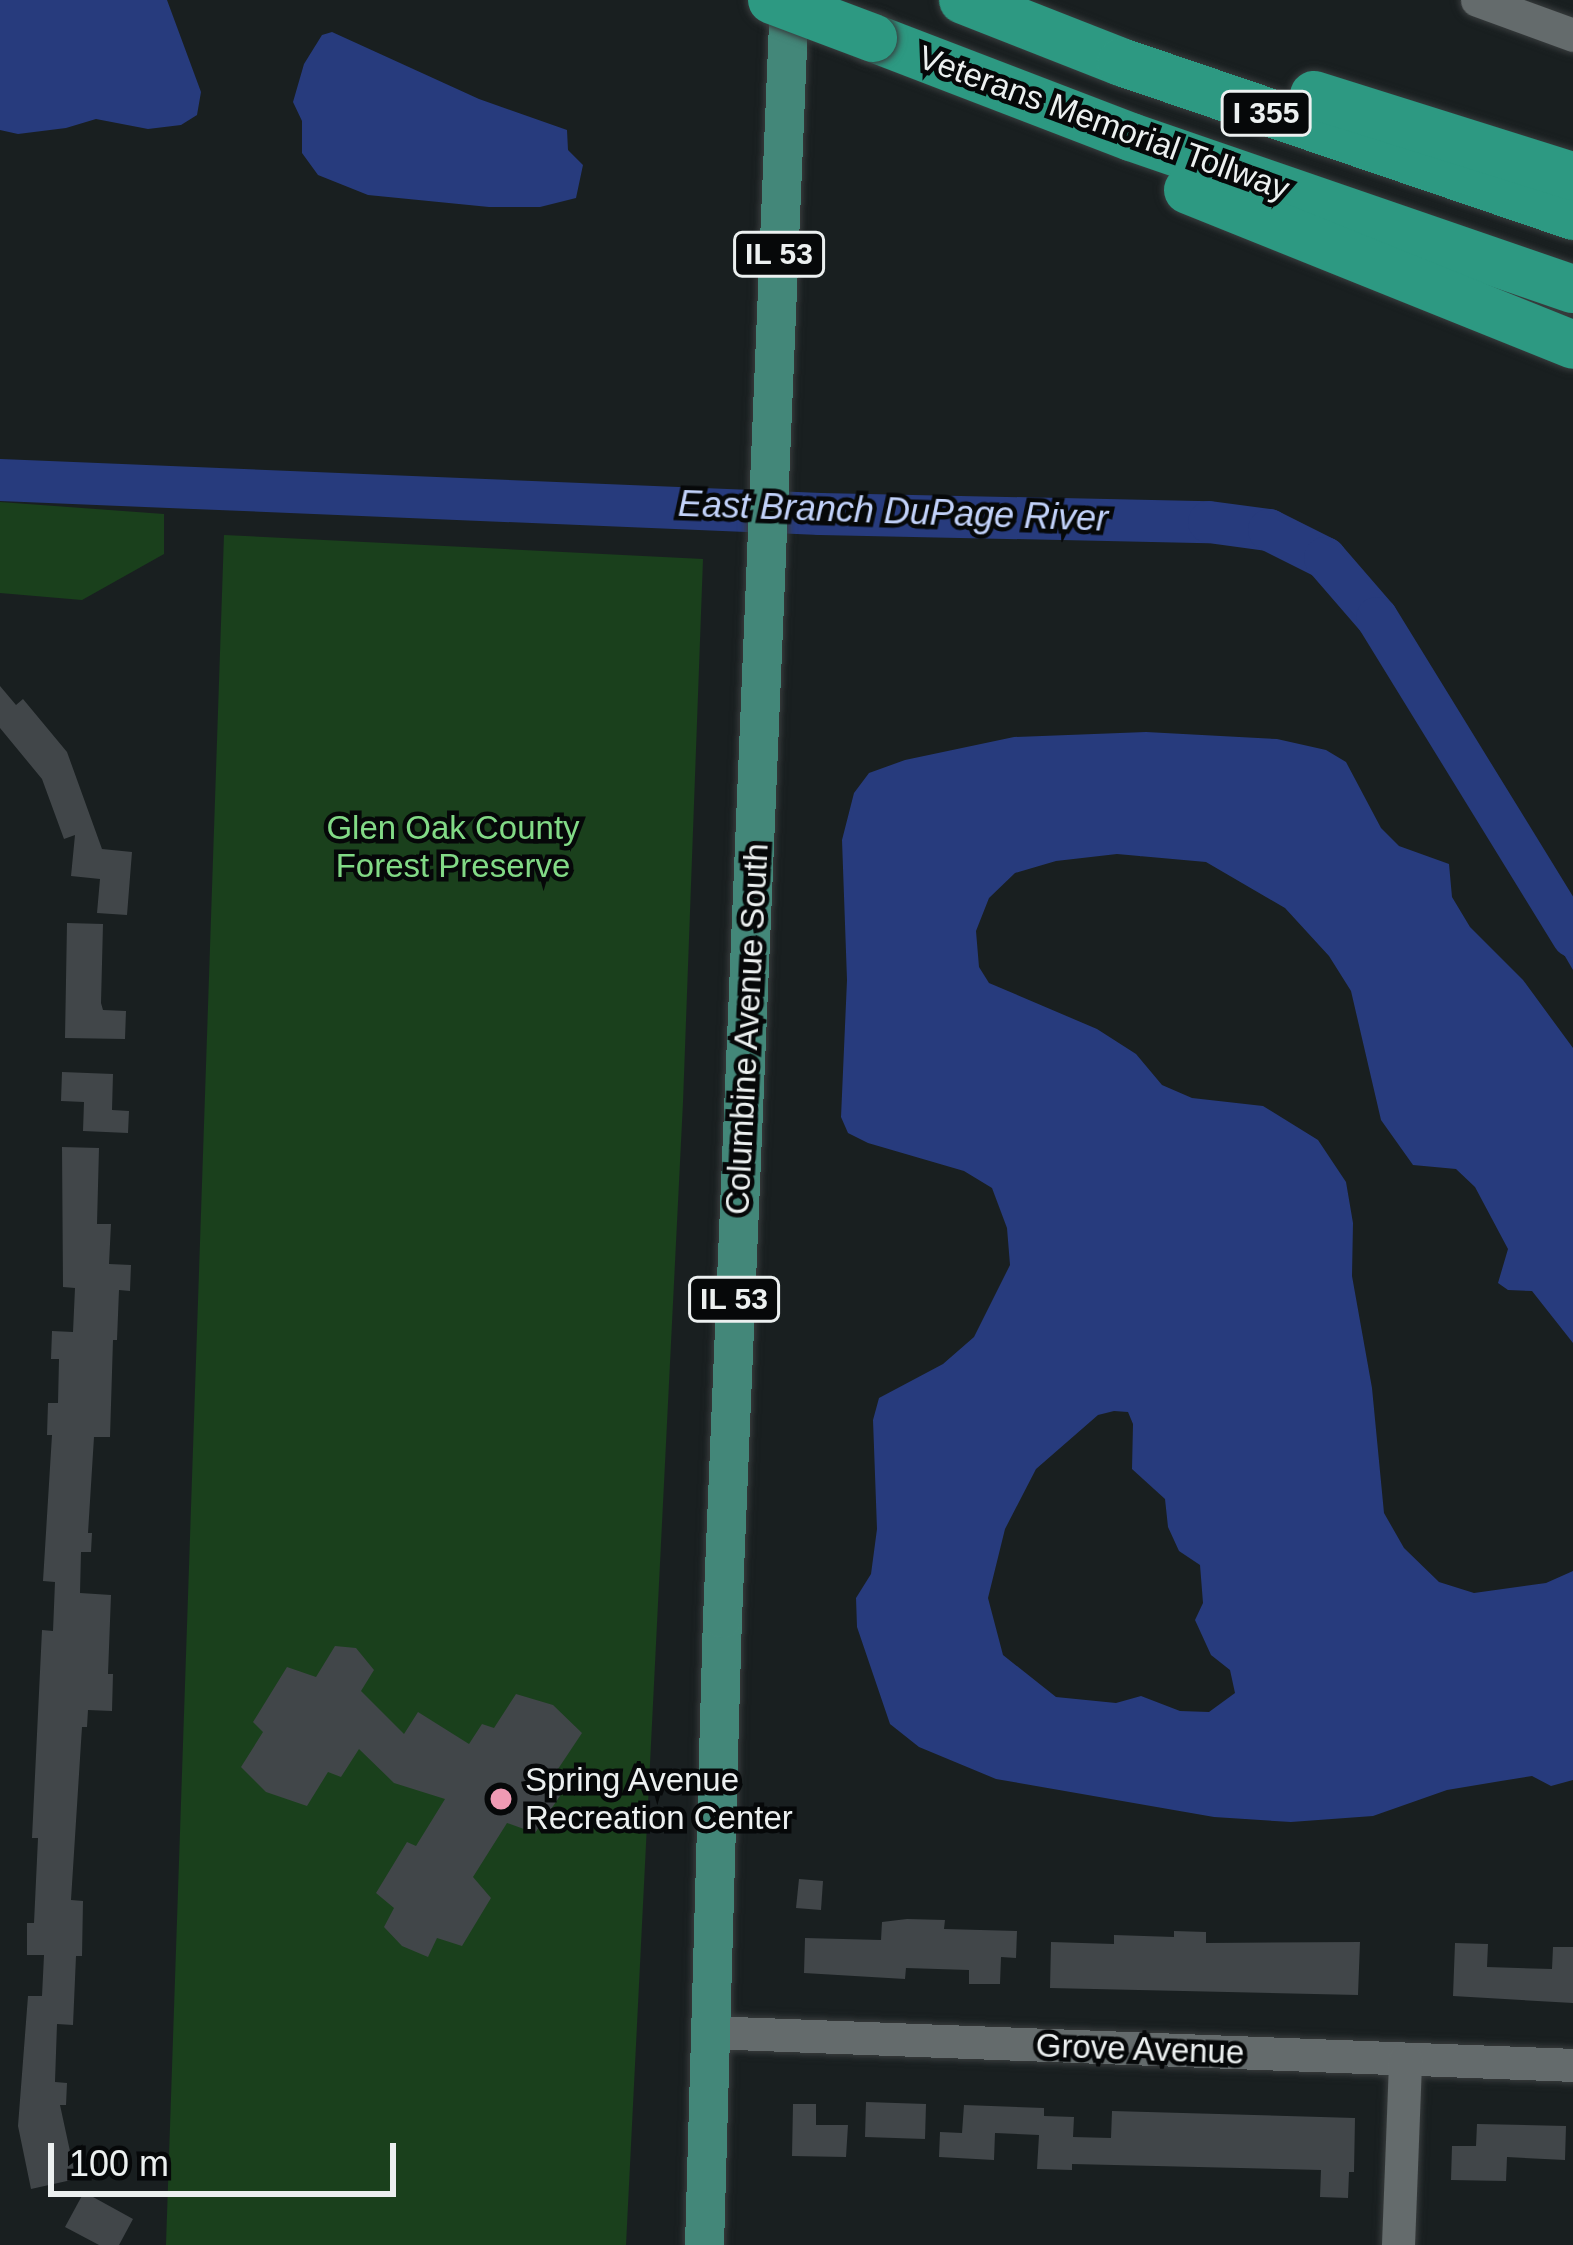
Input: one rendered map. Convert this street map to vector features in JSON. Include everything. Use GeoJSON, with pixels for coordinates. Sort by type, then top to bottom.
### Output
{"type":"FeatureCollection","features":[{"type":"Feature","properties":{"kind":"highway","name":"Veterans Memorial Tollway"},"geometry":{"type":"LineString","coordinates":[[772,0],[1131,137],[1573,289]]}},
{"type":"Feature","properties":{"kind":"highway","name":"Veterans Memorial Tollway"},"geometry":{"type":"LineString","coordinates":[[963,0],[1142,69],[1573,216]]}},
{"type":"Feature","properties":{"kind":"highway"},"geometry":{"type":"LineString","coordinates":[[1022,0],[1573,176]]}},
{"type":"Feature","properties":{"kind":"highway"},"geometry":{"type":"LineString","coordinates":[[968,72],[1010,106],[1161,179],[1573,345]]}},
{"type":"Feature","properties":{"kind":"main road","name":"Columbine Avenue South"},"geometry":{"type":"LineString","coordinates":[[704,2245],[708,2032],[789,0]]}},
{"type":"Feature","properties":{"kind":"street"},"geometry":{"type":"LineString","coordinates":[[1478,0],[1573,35]]}},
{"type":"Feature","properties":{"kind":"street","name":"Grove Avenue"},"geometry":{"type":"LineString","coordinates":[[708,2032],[1573,2065]]}},
{"type":"Feature","properties":{"kind":"street"},"geometry":{"type":"LineString","coordinates":[[1398,2245],[1405,2059]]}},
{"type":"Feature","properties":{"kind":"green space"},"geometry":{"type":"Polygon","coordinates":[[[0,502],[164,514],[164,554],[82,600],[0,593],[0,502]]]}},
{"type":"Feature","properties":{"kind":"green space","name":"Glen Oak County Forest Preserve"},"geometry":{"type":"Polygon","coordinates":[[[224,535],[703,559],[683,1102],[626,2245],[166,2245],[224,535]]]}},
{"type":"Feature","properties":{"kind":"water"},"geometry":{"type":"Polygon","coordinates":[[[0,0],[167,0],[201,92],[197,115],[181,125],[148,129],[96,119],[18,134],[0,130],[0,0]]]}},
{"type":"Feature","properties":{"kind":"water"},"geometry":{"type":"Polygon","coordinates":[[[332,32],[479,99],[567,130],[568,150],[583,165],[576,198],[540,207],[489,207],[368,195],[318,175],[302,153],[302,121],[293,102],[304,64],[322,35],[332,32]]]}},
{"type":"Feature","properties":{"kind":"water"},"geometry":{"type":"Polygon","coordinates":[[[1146,732],[1277,739],[1326,750],[1346,762],[1381,828],[1399,846],[1449,864],[1452,897],[1470,927],[1523,980],[1573,1048],[1573,1343],[1532,1291],[1508,1290],[1498,1283],[1508,1249],[1475,1187],[1456,1169],[1413,1165],[1381,1120],[1351,991],[1329,956],[1285,908],[1206,862],[1117,854],[1056,861],[1015,873],[989,898],[976,931],[979,967],[989,983],[1097,1029],[1136,1054],[1162,1085],[1192,1098],[1263,1106],[1318,1140],[1346,1182],[1353,1223],[1352,1276],[1372,1388],[1384,1513],[1404,1548],[1439,1582],[1474,1593],[1546,1583],[1573,1571],[1573,1780],[1551,1786],[1532,1776],[1447,1790],[1373,1816],[1291,1822],[1214,1817],[996,1779],[919,1747],[890,1724],[857,1627],[856,1598],[871,1574],[877,1529],[873,1420],[879,1398],[943,1364],[974,1337],[1010,1265],[1007,1228],[992,1188],[964,1171],[868,1143],[848,1133],[841,1117],[847,980],[842,840],[854,793],[869,773],[905,760],[1014,737],[1146,732]],[[1128,1412],[1098,1415],[1036,1469],[1005,1529],[988,1598],[1003,1655],[1056,1697],[1116,1703],[1141,1696],[1180,1711],[1209,1712],[1235,1693],[1230,1670],[1211,1655],[1195,1620],[1203,1603],[1200,1565],[1179,1551],[1168,1527],[1165,1499],[1132,1469],[1133,1424],[1128,1412]]]}},
{"type":"Feature","properties":{"kind":"water"},"geometry":{"type":"Polygon","coordinates":[[[1495,812],[1538,859],[1573,921],[1573,970],[1527,891],[1495,812]]]}},
{"type":"Feature","properties":{"kind":"building"},"geometry":{"type":"Polygon","coordinates":[[[0,686],[16,705],[23,699],[67,752],[102,849],[132,852],[127,915],[97,913],[100,879],[71,876],[75,835],[64,839],[42,779],[0,728],[0,686]]]}},
{"type":"Feature","properties":{"kind":"building"},"geometry":{"type":"Polygon","coordinates":[[[67,923],[103,924],[101,1003],[103,1010],[126,1011],[125,1039],[65,1038],[67,923]]]}},
{"type":"Feature","properties":{"kind":"building"},"geometry":{"type":"Polygon","coordinates":[[[62,1072],[113,1074],[112,1110],[129,1111],[128,1133],[83,1131],[84,1102],[61,1101],[62,1072]]]}},
{"type":"Feature","properties":{"kind":"building"},"geometry":{"type":"Polygon","coordinates":[[[62,1147],[99,1148],[97,1224],[111,1224],[109,1264],[131,1265],[130,1291],[119,1290],[110,1437],[94,1437],[91,1552],[81,1552],[80,1593],[111,1595],[108,1674],[113,1674],[112,1711],[88,1710],[87,1727],[82,1727],[71,1900],[83,1901],[82,1956],[76,1956],[73,2025],[57,2024],[55,2082],[67,2083],[66,2105],[60,2105],[76,2179],[31,2189],[18,2126],[28,1996],[42,1996],[44,1955],[27,1955],[27,1923],[34,1923],[38,1838],[32,1838],[42,1630],[53,1631],[55,1582],[43,1581],[52,1435],[47,1435],[48,1403],[58,1403],[59,1359],[51,1359],[52,1331],[73,1332],[75,1288],[63,1287],[62,1147]]]}},
{"type":"Feature","properties":{"kind":"building","name":"Spring Avenue Recreation Center"},"geometry":{"type":"Polygon","coordinates":[[[335,1646],[356,1648],[374,1670],[361,1691],[404,1734],[418,1712],[469,1744],[482,1724],[494,1728],[516,1694],[553,1705],[582,1733],[558,1769],[570,1781],[535,1833],[507,1823],[473,1877],[491,1898],[462,1946],[437,1938],[428,1957],[402,1946],[384,1927],[394,1908],[376,1893],[407,1842],[416,1846],[445,1799],[394,1783],[359,1749],[341,1777],[328,1772],[307,1806],[266,1792],[241,1767],[263,1732],[253,1722],[287,1667],[316,1677],[335,1646]]]}},
{"type":"Feature","properties":{"kind":"building"},"geometry":{"type":"Polygon","coordinates":[[[799,1879],[823,1881],[821,1910],[796,1908],[799,1879]]]}},
{"type":"Feature","properties":{"kind":"building"},"geometry":{"type":"Polygon","coordinates":[[[945,1920],[944,1929],[1017,1931],[1016,1958],[1001,1957],[1000,1984],[969,1984],[969,1970],[906,1968],[905,1979],[804,1973],[805,1938],[881,1940],[882,1922],[945,1920]]]}},
{"type":"Feature","properties":{"kind":"building"},"geometry":{"type":"Polygon","coordinates":[[[1174,1931],[1206,1932],[1206,1943],[1360,1942],[1358,1995],[1050,1988],[1051,1942],[1114,1944],[1114,1935],[1174,1937],[1174,1931]]]}},
{"type":"Feature","properties":{"kind":"building"},"geometry":{"type":"Polygon","coordinates":[[[1455,1943],[1488,1944],[1487,1967],[1552,1969],[1553,1947],[1573,1947],[1573,2003],[1453,1996],[1455,1943]]]}},
{"type":"Feature","properties":{"kind":"building"},"geometry":{"type":"Polygon","coordinates":[[[866,2102],[926,2104],[925,2139],[865,2137],[866,2102]]]}},
{"type":"Feature","properties":{"kind":"building"},"geometry":{"type":"Polygon","coordinates":[[[793,2104],[816,2104],[816,2125],[848,2125],[846,2157],[792,2156],[793,2104]]]}},
{"type":"Feature","properties":{"kind":"building"},"geometry":{"type":"Polygon","coordinates":[[[964,2105],[1044,2108],[1044,2116],[1074,2117],[1073,2137],[1111,2138],[1112,2111],[1355,2118],[1354,2172],[1349,2172],[1348,2198],[1320,2197],[1321,2170],[1072,2164],[1072,2170],[1037,2169],[1039,2135],[995,2133],[994,2160],[939,2157],[940,2132],[962,2133],[964,2105]]]}},
{"type":"Feature","properties":{"kind":"building"},"geometry":{"type":"Polygon","coordinates":[[[1477,2124],[1566,2126],[1565,2160],[1507,2157],[1506,2181],[1451,2180],[1452,2146],[1476,2146],[1477,2124]]]}},
{"type":"Feature","properties":{"kind":"building"},"geometry":{"type":"Polygon","coordinates":[[[84,2192],[133,2219],[119,2245],[99,2245],[65,2227],[84,2192]]]}},
{"type":"Feature","properties":{"kind":"waterway","name":"East Branch DuPage River"},"geometry":{"type":"LineString","coordinates":[[0,480],[820,514],[1209,522],[1269,530],[1325,558],[1377,618],[1573,937]]}},
{"type":"Feature","properties":{"kind":"place","name":"Spring Avenue Recreation Center"},"geometry":{"type":"Point","coordinates":[501,1799]}}]}
